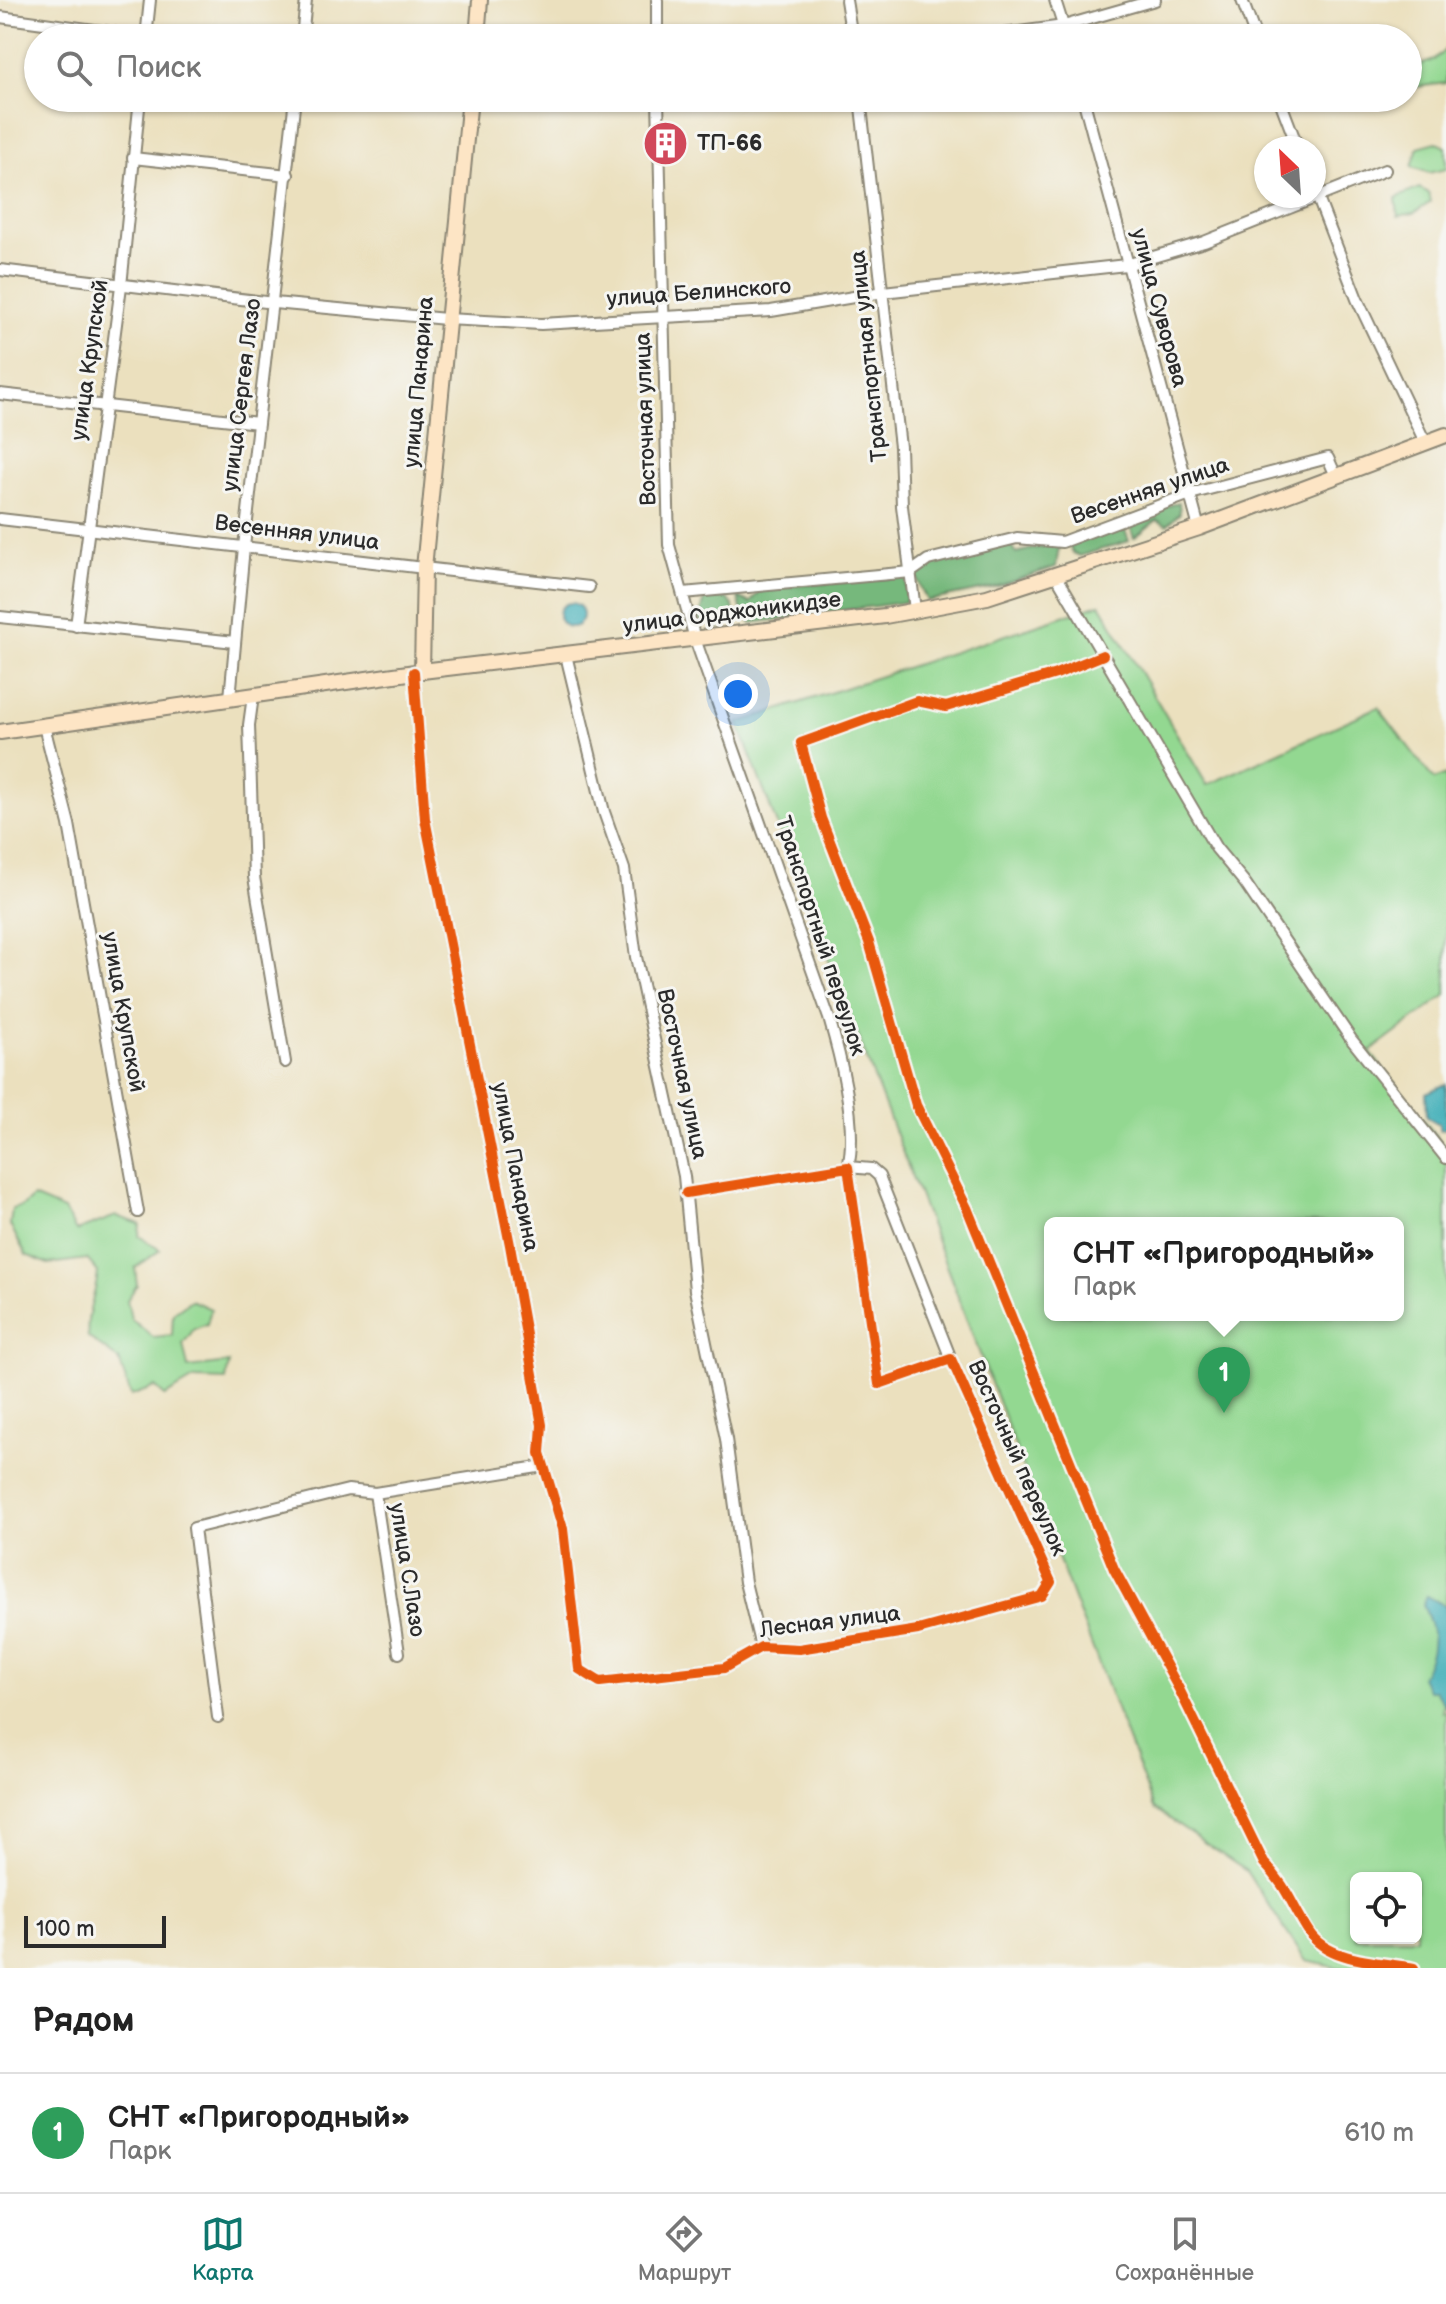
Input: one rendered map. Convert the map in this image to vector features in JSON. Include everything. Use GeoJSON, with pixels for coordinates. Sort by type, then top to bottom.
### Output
{"type":"FeatureCollection","features":[{"type":"Feature","properties":{"kind":"main road"},"geometry":{"type":"LineString","coordinates":[[478,24],[480,0]]}},
{"type":"Feature","properties":{"kind":"main road","name":"улица Панарина"},"geometry":{"type":"LineString","coordinates":[[418,672],[446,319],[468,112]]}},
{"type":"Feature","properties":{"kind":"main road","name":"улица Орджоникидзе"},"geometry":{"type":"LineString","coordinates":[[0,732],[418,672],[915,610],[987,597],[1199,528],[1446,435]]}},
{"type":"Feature","properties":{"kind":"street"},"geometry":{"type":"LineString","coordinates":[[147,24],[150,0]]}},
{"type":"Feature","properties":{"kind":"street"},"geometry":{"type":"LineString","coordinates":[[303,24],[306,0]]}},
{"type":"Feature","properties":{"kind":"street"},"geometry":{"type":"LineString","coordinates":[[657,0],[657,24]]}},
{"type":"Feature","properties":{"kind":"street"},"geometry":{"type":"LineString","coordinates":[[846,0],[850,24]]}},
{"type":"Feature","properties":{"kind":"street"},"geometry":{"type":"LineString","coordinates":[[1055,0],[1063,24]]}},
{"type":"Feature","properties":{"kind":"street"},"geometry":{"type":"LineString","coordinates":[[1071,24],[1155,0]]}},
{"type":"Feature","properties":{"kind":"street"},"geometry":{"type":"LineString","coordinates":[[1242,0],[1251,24]]}},
{"type":"Feature","properties":{"kind":"street"},"geometry":{"type":"LineString","coordinates":[[0,17],[49,24]]}},
{"type":"Feature","properties":{"kind":"street","name":"улица Крупской"},"geometry":{"type":"LineString","coordinates":[[76,626],[121,286],[138,112]]}},
{"type":"Feature","properties":{"kind":"street","name":"улица Сергея Лазо"},"geometry":{"type":"LineString","coordinates":[[230,698],[244,547],[294,112]]}},
{"type":"Feature","properties":{"kind":"street","name":"Восточная улица"},"geometry":{"type":"LineString","coordinates":[[658,112],[669,545],[695,639]]}},
{"type":"Feature","properties":{"kind":"street","name":"Транспортная улица"},"geometry":{"type":"LineString","coordinates":[[862,112],[915,610]]}},
{"type":"Feature","properties":{"kind":"street","name":"улица Суворова"},"geometry":{"type":"LineString","coordinates":[[1087,112],[1199,528]]}},
{"type":"Feature","properties":{"kind":"street"},"geometry":{"type":"LineString","coordinates":[[1284,112],[1293,136]]}},
{"type":"Feature","properties":{"kind":"street"},"geometry":{"type":"LineString","coordinates":[[133,158],[288,175]]}},
{"type":"Feature","properties":{"kind":"street","name":"улица Белинского"},"geometry":{"type":"LineString","coordinates":[[1326,190],[1385,170]]}},
{"type":"Feature","properties":{"kind":"street","name":"улица Белинского"},"geometry":{"type":"LineString","coordinates":[[0,270],[274,303],[446,319],[541,324],[771,311],[883,292],[1126,265],[1204,242],[1282,208]]}},
{"type":"Feature","properties":{"kind":"street"},"geometry":{"type":"LineString","coordinates":[[1322,208],[1357,299],[1425,442]]}},
{"type":"Feature","properties":{"kind":"street"},"geometry":{"type":"LineString","coordinates":[[0,394],[258,423]]}},
{"type":"Feature","properties":{"kind":"street","name":"Весенняя улица"},"geometry":{"type":"LineString","coordinates":[[683,593],[911,572],[928,560],[1017,538],[1062,542],[1190,494],[1328,458],[1336,476]]}},
{"type":"Feature","properties":{"kind":"street","name":"Весенняя улица"},"geometry":{"type":"LineString","coordinates":[[0,519],[589,587]]}},
{"type":"Feature","properties":{"kind":"street"},"geometry":{"type":"LineString","coordinates":[[1056,575],[1216,848],[1245,883],[1351,1039],[1446,1158]]}},
{"type":"Feature","properties":{"kind":"street"},"geometry":{"type":"LineString","coordinates":[[0,617],[235,642]]}},
{"type":"Feature","properties":{"kind":"street","name":"Транспортный переулок"},"geometry":{"type":"LineString","coordinates":[[695,639],[833,1030],[844,1069],[853,1147],[848,1167]]}},
{"type":"Feature","properties":{"kind":"street","name":"Восточная улица"},"geometry":{"type":"LineString","coordinates":[[566,655],[604,812],[624,869],[636,957],[686,1193],[695,1290],[726,1439],[745,1582],[761,1647]]}},
{"type":"Feature","properties":{"kind":"street"},"geometry":{"type":"LineString","coordinates":[[1103,655],[1056,674],[946,707],[917,701],[801,743],[821,818],[869,942],[916,1105],[967,1208],[1114,1569],[1179,1689],[1264,1863],[1283,1882],[1310,1935],[1336,1954],[1414,1968]]}},
{"type":"Feature","properties":{"kind":"street","name":"улица Панарина"},"geometry":{"type":"LineString","coordinates":[[418,672],[425,819],[513,1259],[542,1425],[540,1453],[563,1529],[579,1669]]}},
{"type":"Feature","properties":{"kind":"street"},"geometry":{"type":"LineString","coordinates":[[253,696],[249,725],[254,877],[285,1062]]}},
{"type":"Feature","properties":{"kind":"street","name":"улица Крупской"},"geometry":{"type":"LineString","coordinates":[[44,726],[69,824],[138,1212]]}},
{"type":"Feature","properties":{"kind":"street"},"geometry":{"type":"LineString","coordinates":[[686,1193],[848,1167],[871,1169],[879,1176],[951,1359]]}},
{"type":"Feature","properties":{"kind":"street","name":"Восточный переулок"},"geometry":{"type":"LineString","coordinates":[[848,1167],[879,1384],[951,1359],[1051,1582],[1042,1596]]}},
{"type":"Feature","properties":{"kind":"street"},"geometry":{"type":"LineString","coordinates":[[218,1717],[194,1528],[348,1490],[375,1493],[544,1466]]}},
{"type":"Feature","properties":{"kind":"street","name":"улица С.Лазо"},"geometry":{"type":"LineString","coordinates":[[375,1493],[399,1653]]}},
{"type":"Feature","properties":{"kind":"street","name":"Лесная улица"},"geometry":{"type":"LineString","coordinates":[[579,1669],[600,1682],[724,1668],[761,1647],[799,1649],[918,1630],[1042,1596]]}},
{"type":"Feature","properties":{"kind":"green space"},"geometry":{"type":"Polygon","coordinates":[[[1446,49],[1446,83],[1422,86],[1422,64],[1434,60],[1446,49]]]}},
{"type":"Feature","properties":{"kind":"green space"},"geometry":{"type":"Polygon","coordinates":[[[1436,142],[1446,147],[1446,169],[1429,173],[1412,167],[1418,147],[1436,142]]]}},
{"type":"Feature","properties":{"kind":"green space"},"geometry":{"type":"Polygon","coordinates":[[[1419,188],[1429,193],[1431,202],[1414,213],[1398,216],[1396,198],[1419,188]]]}},
{"type":"Feature","properties":{"kind":"green space"},"geometry":{"type":"Polygon","coordinates":[[[1179,502],[1180,513],[1167,525],[1157,520],[1134,538],[1128,521],[1179,502]]]}},
{"type":"Feature","properties":{"kind":"green space"},"geometry":{"type":"Polygon","coordinates":[[[1123,525],[1129,541],[1080,556],[1073,553],[1068,544],[1123,525]]]}},
{"type":"Feature","properties":{"kind":"green space"},"geometry":{"type":"Polygon","coordinates":[[[1011,543],[1016,553],[1051,544],[1059,547],[1056,567],[995,587],[927,601],[915,575],[929,564],[1011,543]]]}},
{"type":"Feature","properties":{"kind":"green space"},"geometry":{"type":"Polygon","coordinates":[[[906,576],[906,602],[752,623],[743,616],[738,597],[750,603],[762,589],[906,576]]]}},
{"type":"Feature","properties":{"kind":"green space"},"geometry":{"type":"Polygon","coordinates":[[[705,598],[726,598],[733,605],[734,615],[719,628],[699,620],[705,598]]]}},
{"type":"Feature","properties":{"kind":"green space"},"geometry":{"type":"Polygon","coordinates":[[[1100,604],[1207,785],[1378,707],[1434,780],[1446,775],[1446,995],[1370,1052],[1446,1148],[1446,1678],[1442,1712],[1446,1711],[1446,1968],[1340,1968],[1306,1961],[1246,1871],[1154,1808],[738,723],[1100,604]]]}},
{"type":"Feature","properties":{"kind":"green space"},"geometry":{"type":"Polygon","coordinates":[[[33,1197],[64,1210],[76,1231],[116,1216],[140,1224],[139,1236],[160,1250],[135,1268],[137,1285],[127,1300],[131,1319],[153,1337],[172,1335],[173,1313],[191,1300],[211,1309],[207,1324],[194,1329],[183,1344],[188,1368],[229,1363],[226,1380],[194,1379],[165,1396],[155,1387],[131,1396],[119,1360],[88,1337],[88,1321],[98,1272],[87,1259],[48,1264],[26,1255],[10,1225],[12,1209],[23,1206],[33,1197]]]}},
{"type":"Feature","properties":{"kind":"water"},"geometry":{"type":"Polygon","coordinates":[[[571,603],[582,610],[583,615],[576,626],[571,627],[560,620],[559,615],[566,604],[571,603]]]}},
{"type":"Feature","properties":{"kind":"water"},"geometry":{"type":"Polygon","coordinates":[[[1446,1084],[1446,1129],[1439,1130],[1439,1124],[1427,1117],[1426,1093],[1446,1084]]]}},
{"type":"Feature","properties":{"kind":"water"},"geometry":{"type":"Polygon","coordinates":[[[1427,1596],[1446,1606],[1446,1708],[1435,1690],[1428,1690],[1421,1677],[1432,1649],[1432,1633],[1423,1605],[1427,1596]]]}},
{"type":"Feature","properties":{"kind":"cycle path"},"geometry":{"type":"LineString","coordinates":[[1103,655],[1056,674],[946,707],[917,701],[801,743],[821,818],[869,942],[916,1105],[967,1208],[1114,1569],[1179,1689],[1264,1863],[1284,1888],[1309,1932],[1318,1942],[1342,1955],[1414,1968]]}},
{"type":"Feature","properties":{"kind":"cycle path"},"geometry":{"type":"LineString","coordinates":[[414,672],[425,819],[510,1245],[542,1425],[540,1453],[563,1529],[579,1669],[600,1682],[724,1668],[761,1647],[799,1649],[918,1630],[1042,1596],[1051,1582],[951,1359],[879,1384],[848,1167],[686,1193]]}},
{"type":"Feature","properties":{"kind":"place","name":"ТП-66"},"geometry":{"type":"Point","coordinates":[666,143]}},
{"type":"Feature","properties":{"kind":"place","name":"СНТ «Пригородный»"},"geometry":{"type":"Point","coordinates":[1224,1413]}}]}
